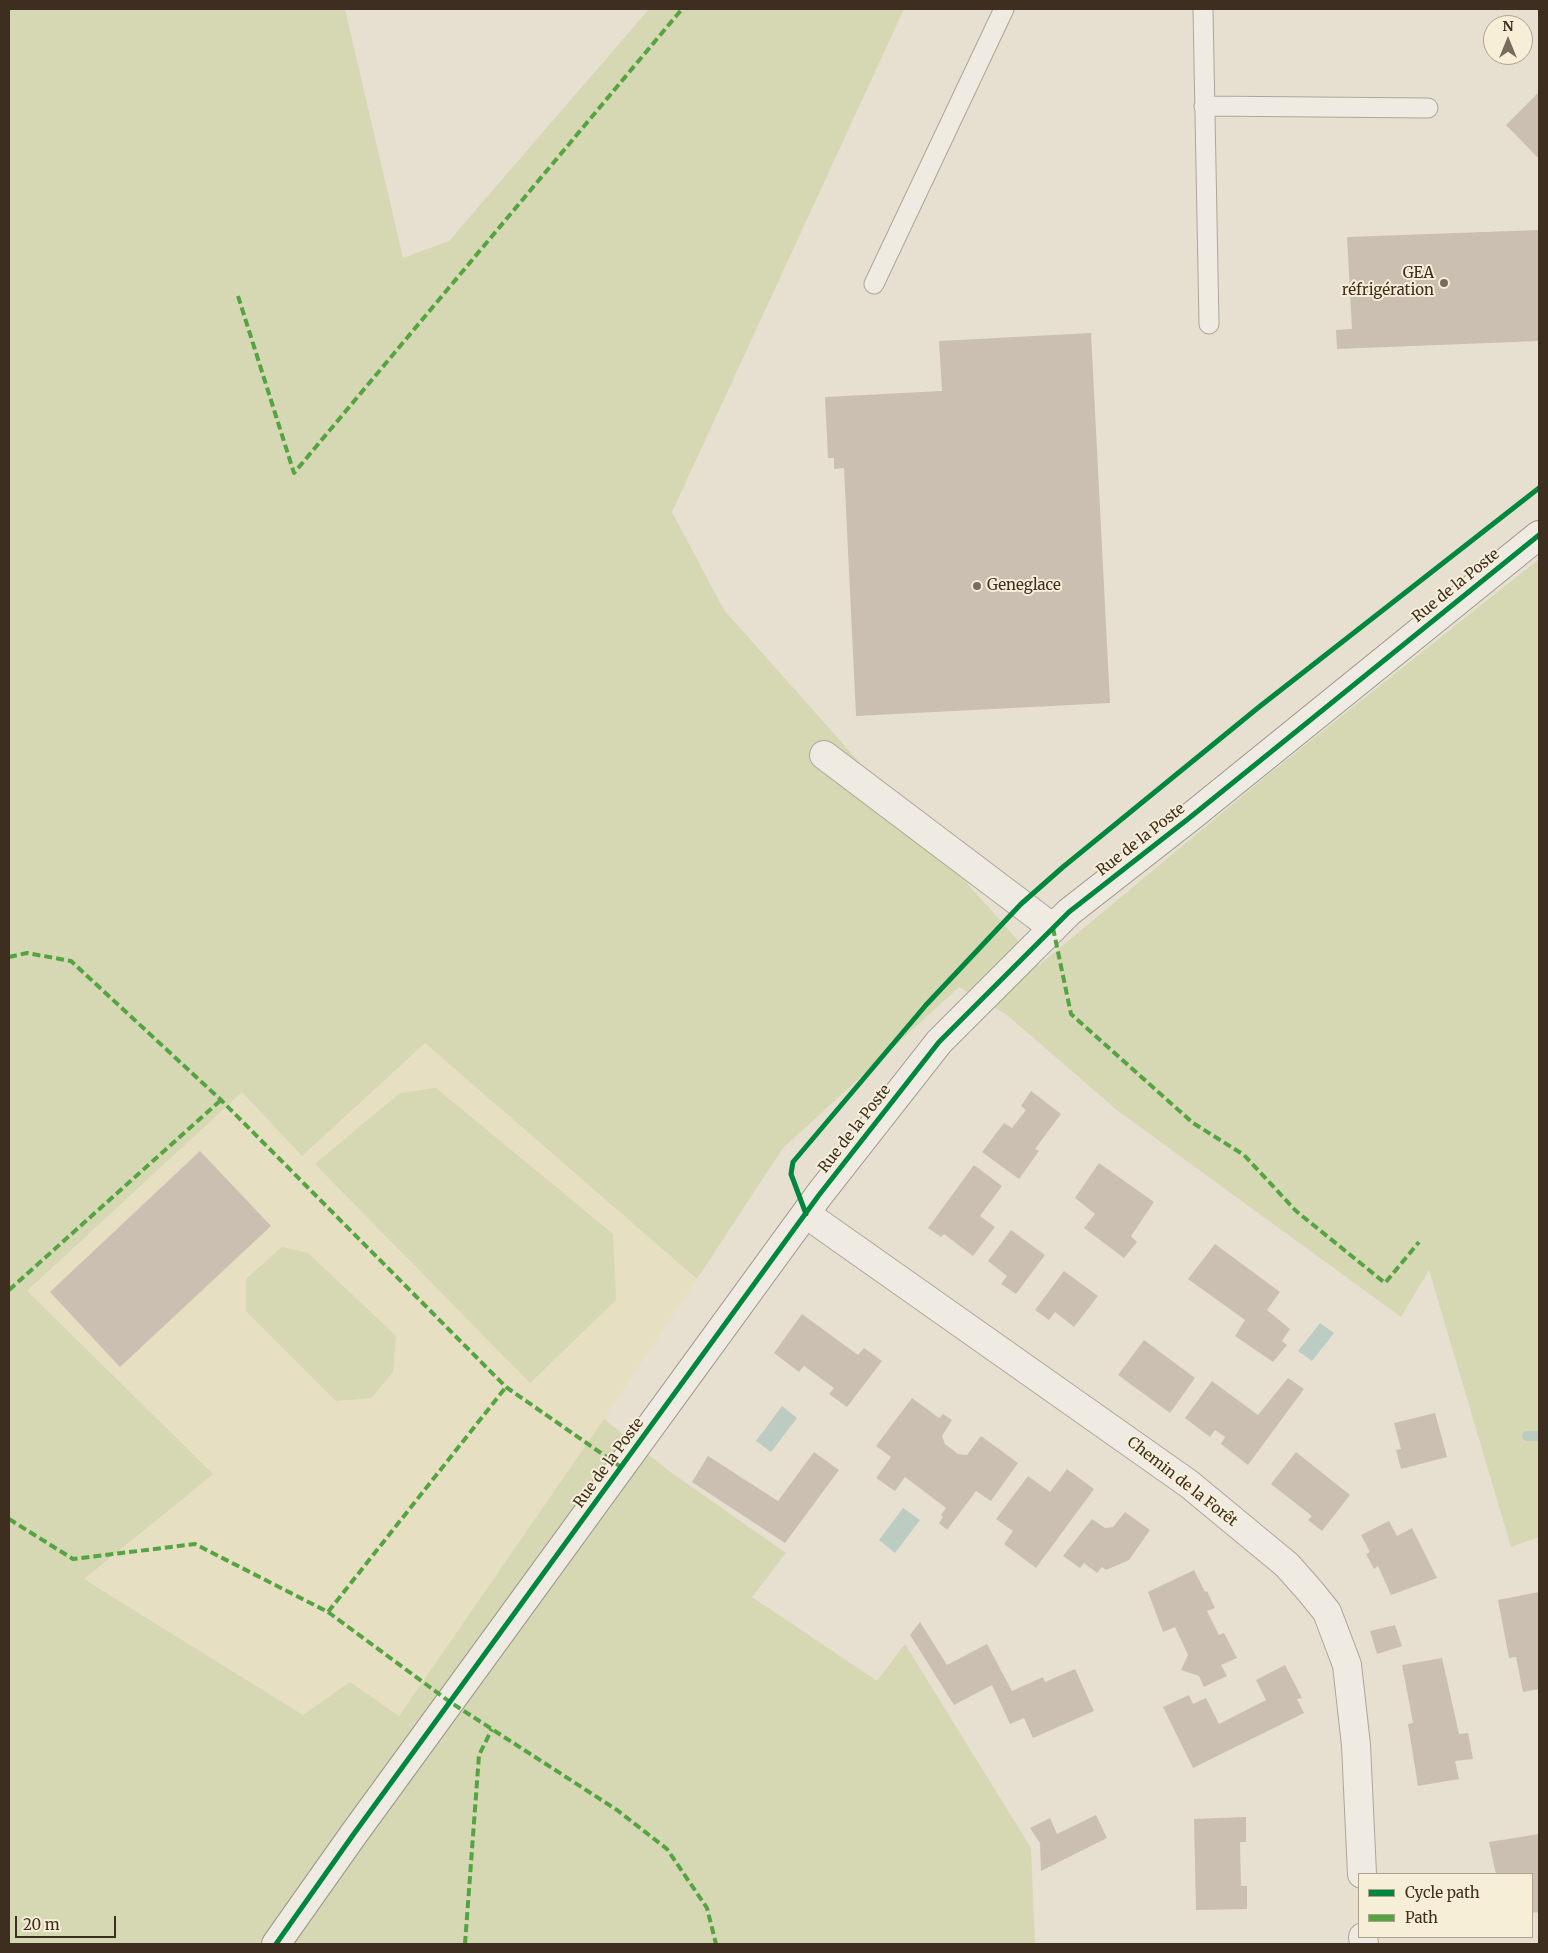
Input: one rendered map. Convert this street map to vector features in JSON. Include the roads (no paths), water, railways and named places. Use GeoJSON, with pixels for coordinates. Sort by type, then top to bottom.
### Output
{"type":"FeatureCollection","features":[{"type":"Feature","properties":{"kind":"street","name":"Rue de la Poste"},"geometry":{"type":"LineString","coordinates":[[276,1944],[806,1214],[938,1042],[1068,912],[1188,819],[1539,535]]}},
{"type":"Feature","properties":{"kind":"street"},"geometry":{"type":"LineString","coordinates":[[824,755],[1053,928]]}},
{"type":"Feature","properties":{"kind":"street","name":"Chemin de la Forêt"},"geometry":{"type":"LineString","coordinates":[[806,1214],[1189,1484],[1287,1565],[1310,1591],[1327,1612],[1347,1665],[1356,1745],[1362,1873]]}},
{"type":"Feature","properties":{"kind":"lane"},"geometry":{"type":"LineString","coordinates":[[874,284],[1004,9]]}},
{"type":"Feature","properties":{"kind":"lane"},"geometry":{"type":"LineString","coordinates":[[1203,9],[1208,324]]}},
{"type":"Feature","properties":{"kind":"lane"},"geometry":{"type":"LineString","coordinates":[[1204,106],[1428,108]]}},
{"type":"Feature","properties":{"kind":"waterway"},"geometry":{"type":"LineString","coordinates":[[1527,1436],[1539,1436]]}},
{"type":"Feature","properties":{"kind":"place","name":"GEA réfrigération"},"geometry":{"type":"Point","coordinates":[1444,283]}},
{"type":"Feature","properties":{"kind":"place","name":"Geneglace"},"geometry":{"type":"Point","coordinates":[977,586]}}]}
